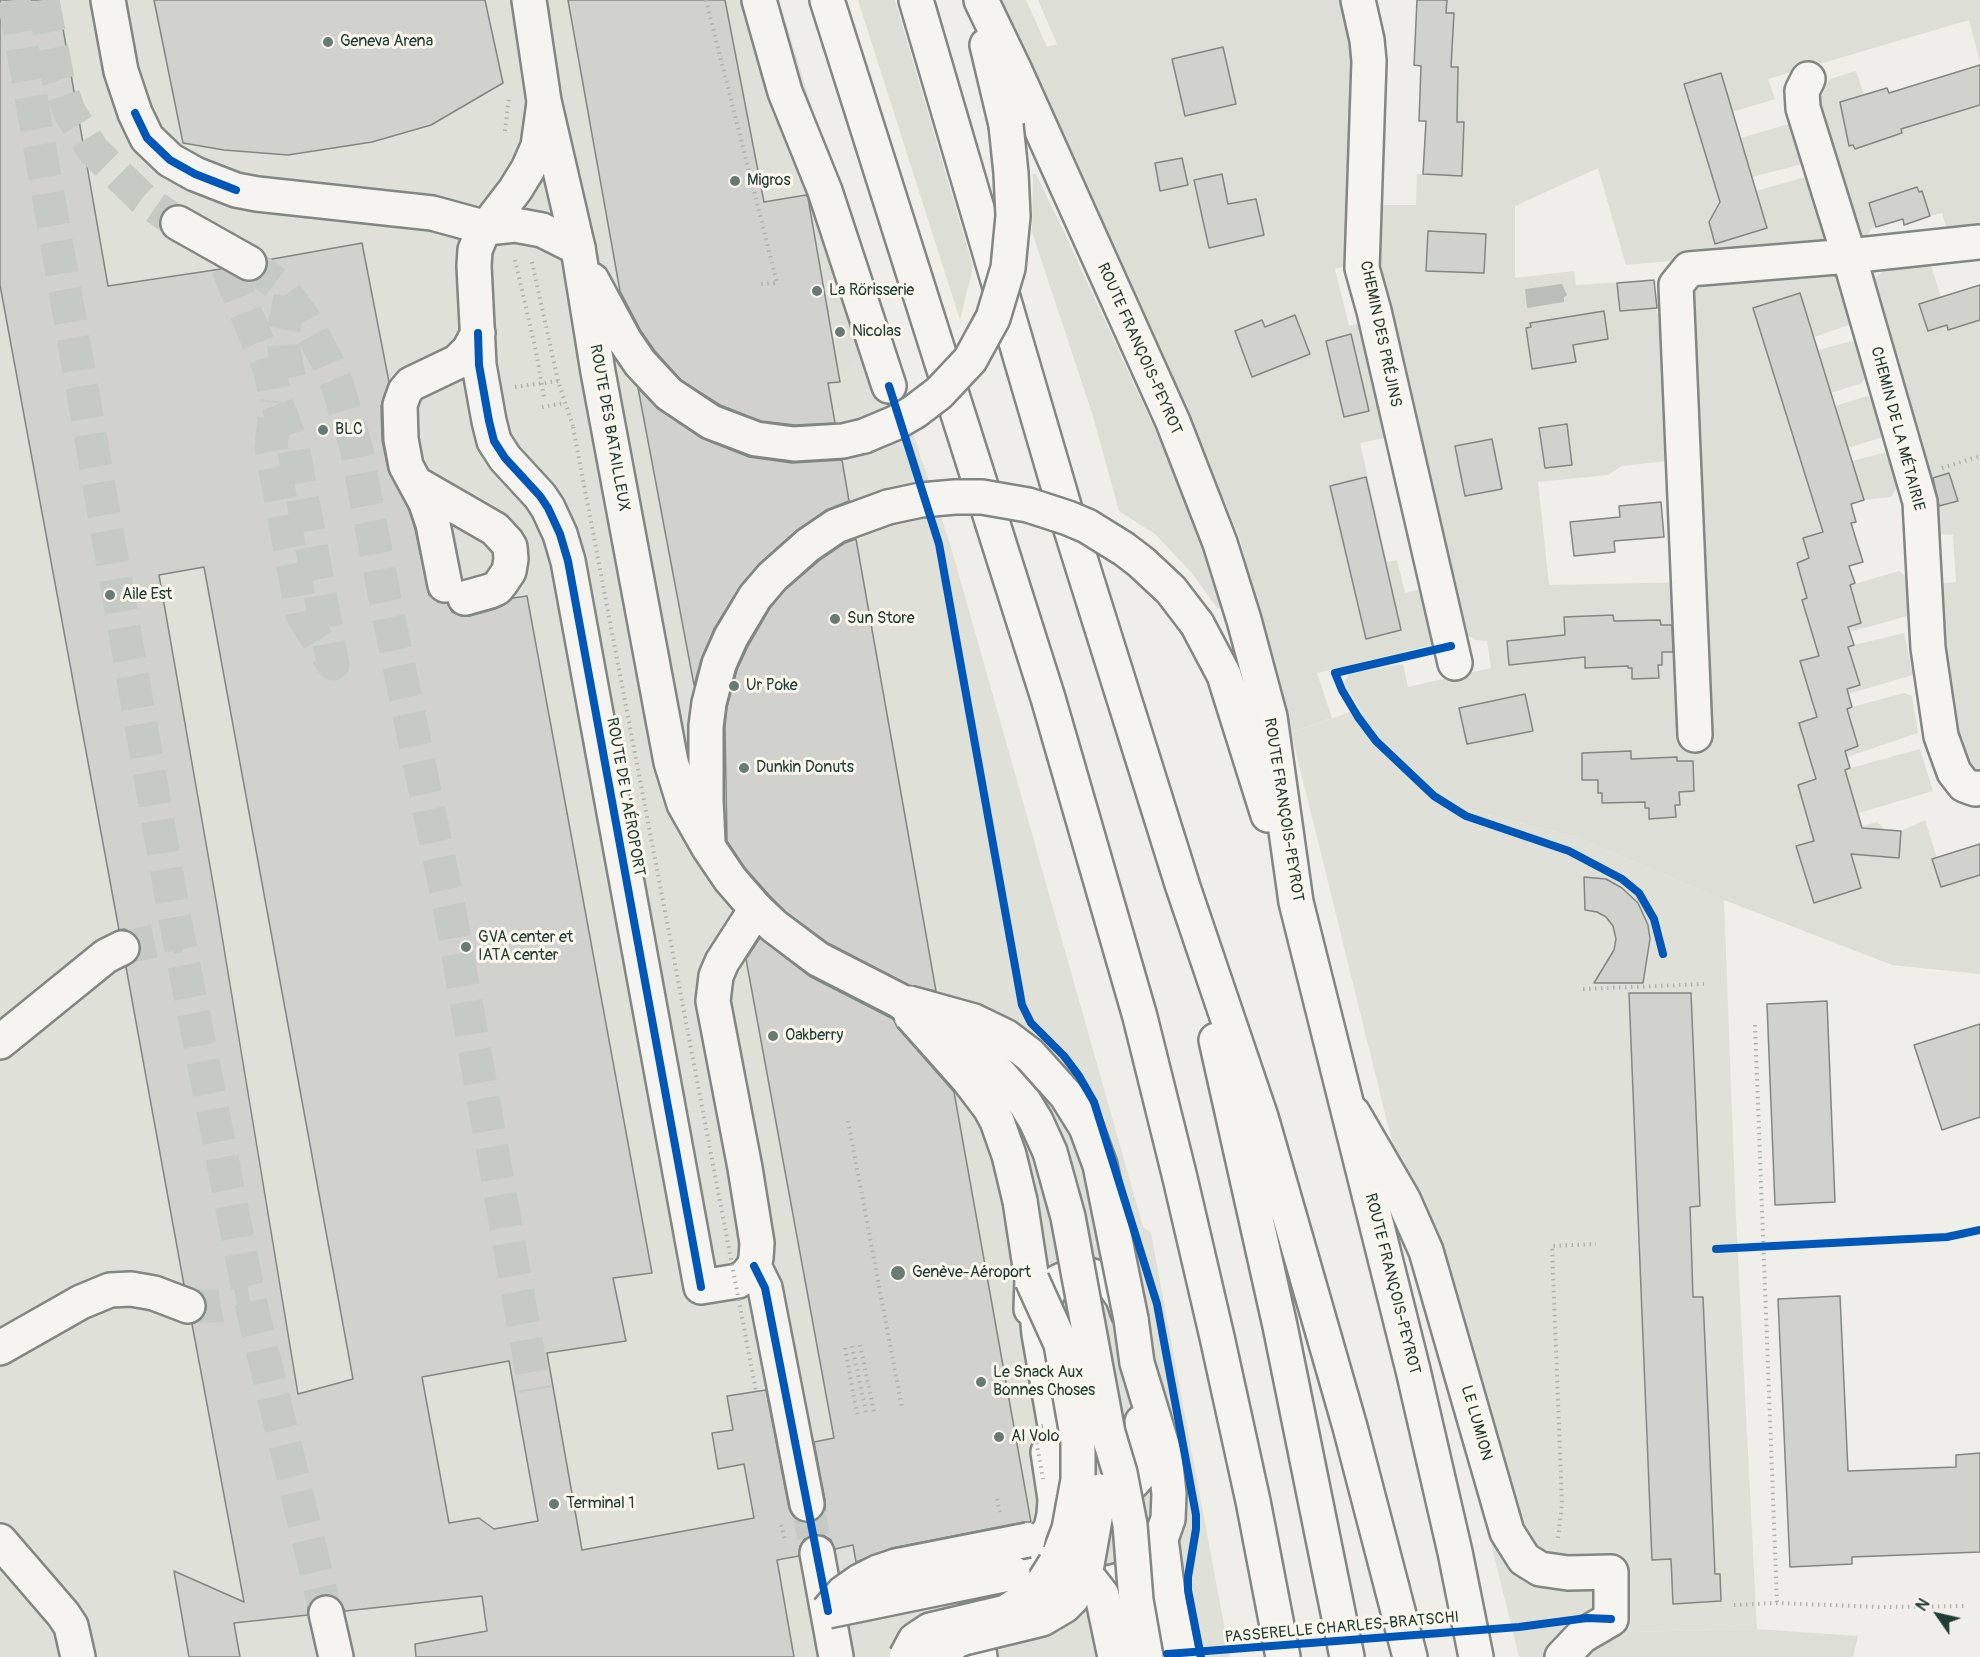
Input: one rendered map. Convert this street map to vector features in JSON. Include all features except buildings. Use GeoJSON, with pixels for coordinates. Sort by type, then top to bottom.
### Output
{"type":"FeatureCollection","features":[{"type":"Feature","properties":{"kind":"main road"},"geometry":{"type":"LineString","coordinates":[[108,0],[121,71],[135,113],[147,138],[170,160],[195,174],[236,190],[432,213],[487,228],[515,225],[542,230],[578,248],[610,315],[640,363],[662,388],[689,409],[711,422],[768,441],[794,444],[843,441],[864,436],[914,412],[939,393],[970,360],[993,318],[1008,268],[1013,216],[1006,125],[979,0]]}},
{"type":"Feature","properties":{"kind":"main road","name":"ROUTE DES BATAILLEUX"},"geometry":{"type":"LineString","coordinates":[[528,0],[544,101],[578,248],[602,396],[671,762],[684,804],[730,879],[756,909],[795,943],[818,959],[898,1000]]}},
{"type":"Feature","properties":{"kind":"main road"},"geometry":{"type":"LineString","coordinates":[[759,0],[785,92],[825,191],[889,386]]}},
{"type":"Feature","properties":{"kind":"main road"},"geometry":{"type":"LineString","coordinates":[[827,0],[1048,698],[1140,1017],[1218,1337],[1283,1657]]}},
{"type":"Feature","properties":{"kind":"main road"},"geometry":{"type":"LineString","coordinates":[[916,0],[1069,523],[1183,887],[1261,1117],[1350,1427],[1410,1657]]}},
{"type":"Feature","properties":{"kind":"main road","name":"ROUTE FRANÇOIS-PEYROT"},"geometry":{"type":"LineString","coordinates":[[979,0],[1016,73],[1168,411],[1220,543],[1244,620],[1270,717],[1296,902],[1413,1371],[1455,1552],[1476,1657]]}},
{"type":"Feature","properties":{"kind":"main road","name":"CHEMIN DES PRÉJINS"},"geometry":{"type":"LineString","coordinates":[[1358,0],[1369,61],[1362,268],[1374,311],[1453,654]]}},
{"type":"Feature","properties":{"kind":"main road","name":"CHEMIN DE LA MÉTAIRIE"},"geometry":{"type":"LineString","coordinates":[[1808,79],[1802,91],[1803,108],[1849,255],[1920,502],[1929,648],[1941,736],[1954,772],[1964,785],[1975,789],[1980,788]]}},
{"type":"Feature","properties":{"kind":"main road","name":"ROUTE DE L'AÉROPORT"},"geometry":{"type":"LineString","coordinates":[[544,101],[538,147],[515,190],[477,240],[474,257],[479,365],[489,421],[494,441],[505,458],[548,508],[560,534],[568,561],[701,1287],[738,1281],[754,1266]]}},
{"type":"Feature","properties":{"kind":"main road"},"geometry":{"type":"LineString","coordinates":[[178,223],[231,258]]}},
{"type":"Feature","properties":{"kind":"main road"},"geometry":{"type":"LineString","coordinates":[[1695,735],[1676,285],[1689,269],[1980,242]]}},
{"type":"Feature","properties":{"kind":"main road"},"geometry":{"type":"LineString","coordinates":[[417,484],[495,529],[507,542],[511,559],[509,572],[497,588],[490,591],[455,591],[433,524],[417,484],[406,466],[400,419],[401,399],[411,384],[448,367],[466,354],[478,333]]}},
{"type":"Feature","properties":{"kind":"main road"},"geometry":{"type":"LineString","coordinates":[[709,848],[706,800],[706,726],[709,703],[719,664],[730,637],[755,597],[772,577],[807,545],[836,526],[888,507],[921,500],[982,497],[1028,505],[1068,518],[1097,532],[1141,562],[1171,590],[1197,624],[1224,675],[1296,902]]}},
{"type":"Feature","properties":{"kind":"main road"},"geometry":{"type":"LineString","coordinates":[[1183,887],[1285,1349],[1347,1657]]}},
{"type":"Feature","properties":{"kind":"main road"},"geometry":{"type":"LineString","coordinates":[[756,909],[722,962],[716,976],[713,1001],[757,1243],[754,1266],[765,1288],[807,1504]]}},
{"type":"Feature","properties":{"kind":"main road"},"geometry":{"type":"LineString","coordinates":[[0,1042],[106,956],[122,948]]}},
{"type":"Feature","properties":{"kind":"main road"},"geometry":{"type":"LineString","coordinates":[[828,1611],[1013,1572],[1048,1543],[1070,1529],[1076,1489],[1078,1440],[1061,1344],[1032,1280],[1020,1201],[1009,1155],[997,1121],[968,1079],[898,1000]]}},
{"type":"Feature","properties":{"kind":"main road"},"geometry":{"type":"LineString","coordinates":[[898,1000],[974,1021],[1005,1036],[1030,1055],[1066,1095],[1086,1127],[1100,1166],[1130,1316],[1137,1363],[1144,1453],[1140,1474],[1123,1491],[1108,1496],[1091,1493],[1072,1482],[1061,1460],[1039,1334],[1039,1313],[1045,1296],[1051,1288],[1066,1277],[1081,1275],[1095,1276],[1114,1285],[1123,1298],[1130,1316]]}},
{"type":"Feature","properties":{"kind":"main road"},"geometry":{"type":"LineString","coordinates":[[898,1000],[964,1044],[995,1070],[1025,1103],[1050,1152],[1068,1217],[1108,1433],[1120,1473],[1130,1525],[1136,1600],[1173,1654]]}},
{"type":"Feature","properties":{"kind":"main road","name":"LE LUMION"},"geometry":{"type":"LineString","coordinates":[[1348,1104],[1403,1199],[1426,1251],[1507,1532],[1524,1559],[1540,1569],[1568,1574],[1611,1572],[1611,1619],[1582,1636],[1562,1657]]}},
{"type":"Feature","properties":{"kind":"main road"},"geometry":{"type":"LineString","coordinates":[[0,1348],[81,1302],[110,1290],[131,1289],[154,1293],[188,1306]]}},
{"type":"Feature","properties":{"kind":"main road"},"geometry":{"type":"LineString","coordinates":[[930,1657],[924,1623],[974,1615],[1098,1579],[1124,1579],[1148,1558],[1161,1539],[1168,1519],[1169,1494],[1165,1455],[1137,1363]]}},
{"type":"Feature","properties":{"kind":"main road"},"geometry":{"type":"LineString","coordinates":[[1108,1433],[1101,1486],[1098,1579],[1124,1657]]}},
{"type":"Feature","properties":{"kind":"main road"},"geometry":{"type":"LineString","coordinates":[[1101,1486],[1130,1525]]}},
{"type":"Feature","properties":{"kind":"main road"},"geometry":{"type":"LineString","coordinates":[[1161,1539],[1173,1654]]}},
{"type":"Feature","properties":{"kind":"main road"},"geometry":{"type":"LineString","coordinates":[[0,1541],[63,1614],[71,1626],[78,1657]]}},
{"type":"Feature","properties":{"kind":"main road"},"geometry":{"type":"LineString","coordinates":[[1048,1543],[1066,1566],[1098,1579]]}},
{"type":"Feature","properties":{"kind":"main road"},"geometry":{"type":"LineString","coordinates":[[828,1611],[843,1593],[860,1581],[896,1566],[1048,1543]]}},
{"type":"Feature","properties":{"kind":"main road"},"geometry":{"type":"LineString","coordinates":[[906,1657],[921,1634],[1006,1612],[1032,1594],[1043,1582],[1048,1543]]}},
{"type":"Feature","properties":{"kind":"main road"},"geometry":{"type":"LineString","coordinates":[[816,1552],[836,1657]]}},
{"type":"Feature","properties":{"kind":"main road"},"geometry":{"type":"LineString","coordinates":[[941,1657],[954,1642],[964,1638],[1035,1621],[1055,1612],[1098,1579]]}},
{"type":"Feature","properties":{"kind":"main road"},"geometry":{"type":"LineString","coordinates":[[1098,1579],[1092,1582],[1102,1595],[1115,1657]]}},
{"type":"Feature","properties":{"kind":"main road"},"geometry":{"type":"LineString","coordinates":[[326,1613],[336,1657]]}},
{"type":"Feature","properties":{"kind":"main road"},"geometry":{"type":"LineString","coordinates":[[974,1615],[980,1657]]}},
{"type":"Feature","properties":{"kind":"path"},"geometry":{"type":"LineString","coordinates":[[706,0],[777,283],[761,284]]}},
{"type":"Feature","properties":{"kind":"path"},"geometry":{"type":"LineString","coordinates":[[504,138],[509,94]]}},
{"type":"Feature","properties":{"kind":"path"},"geometry":{"type":"LineString","coordinates":[[531,258],[558,381],[573,427],[756,1391]]}},
{"type":"Feature","properties":{"kind":"path"},"geometry":{"type":"LineString","coordinates":[[515,260],[544,397]]}},
{"type":"Feature","properties":{"kind":"path"},"geometry":{"type":"LineString","coordinates":[[512,387],[558,381]]}},
{"type":"Feature","properties":{"kind":"path"},"geometry":{"type":"LineString","coordinates":[[542,407],[566,403]]}},
{"type":"Feature","properties":{"kind":"path"},"geometry":{"type":"LineString","coordinates":[[1453,654],[1335,673],[1358,717],[1376,741],[1434,796],[1466,816],[1569,852],[1622,879],[1639,893],[1654,919],[1662,954]]}},
{"type":"Feature","properties":{"kind":"path"},"geometry":{"type":"LineString","coordinates":[[1583,989],[1704,984]]}},
{"type":"Feature","properties":{"kind":"path"},"geometry":{"type":"LineString","coordinates":[[1755,1025],[1762,1247],[1778,1603]]}},
{"type":"Feature","properties":{"kind":"path"},"geometry":{"type":"LineString","coordinates":[[848,1121],[902,1408]]}},
{"type":"Feature","properties":{"kind":"path"},"geometry":{"type":"LineString","coordinates":[[1553,1572],[1562,1504],[1552,1246],[1596,1244]]}},
{"type":"Feature","properties":{"kind":"path"},"geometry":{"type":"LineString","coordinates":[[1751,1248],[1778,1246]]}},
{"type":"Feature","properties":{"kind":"path"},"geometry":{"type":"LineString","coordinates":[[860,1345],[874,1412]]}},
{"type":"Feature","properties":{"kind":"path"},"geometry":{"type":"LineString","coordinates":[[852,1346],[866,1413]]}},
{"type":"Feature","properties":{"kind":"path"},"geometry":{"type":"LineString","coordinates":[[845,1348],[857,1414]]}},
{"type":"Feature","properties":{"kind":"path"},"geometry":{"type":"LineString","coordinates":[[1734,1605],[1778,1603],[1881,1607],[1966,1606]]}},
{"type":"Feature","properties":{"kind":"path"},"geometry":{"type":"LineString","coordinates":[[1217,1651],[1218,1657]]}},
{"type":"Feature","properties":{"kind":"path"},"geometry":{"type":"LineString","coordinates":[[1173,1654],[1200,1657]]}},
{"type":"Feature","properties":{"kind":"shaded area"},"geometry":{"type":"Polygon","coordinates":[[[0,0],[779,0],[902,401],[951,547],[1143,1227],[1151,1233],[1230,1657],[0,1657],[0,0]]]}},
{"type":"Feature","properties":{"kind":"shaded area"},"geometry":{"type":"Polygon","coordinates":[[[858,0],[895,0],[973,267],[960,320],[858,0]]]}},
{"type":"Feature","properties":{"kind":"shaded area"},"geometry":{"type":"Polygon","coordinates":[[[999,0],[1026,0],[1047,47],[1057,44],[1038,0],[1345,0],[1358,56],[1352,264],[1335,269],[1349,326],[1362,322],[1390,437],[1360,443],[1387,562],[1397,560],[1405,593],[1425,588],[1434,638],[1431,645],[1317,673],[1332,718],[1291,732],[1240,539],[1189,416],[1024,66],[999,0]]]}},
{"type":"Feature","properties":{"kind":"shaded area"},"geometry":{"type":"Polygon","coordinates":[[[1447,0],[1980,0],[1980,62],[1969,20],[1768,79],[1775,99],[1732,112],[1740,138],[1793,123],[1808,155],[1803,164],[1752,177],[1756,191],[1809,176],[1832,246],[1626,265],[1598,168],[1515,206],[1515,278],[1574,271],[1576,285],[1654,280],[1657,313],[1669,312],[1667,461],[1622,466],[1608,475],[1538,482],[1549,585],[1697,582],[1687,283],[1843,273],[1855,312],[1849,325],[1814,337],[1818,350],[1852,341],[1865,346],[1872,367],[1862,383],[1831,393],[1835,406],[1867,396],[1881,401],[1888,423],[1883,437],[1848,448],[1852,461],[1883,453],[1897,458],[1903,478],[1891,497],[1851,504],[1856,522],[1804,538],[1809,558],[1797,563],[1807,598],[1899,571],[1913,581],[1914,597],[1907,616],[1850,632],[1854,645],[1904,633],[1913,675],[1848,694],[1852,707],[1904,693],[1912,696],[1918,733],[1847,757],[1851,768],[1920,749],[1933,791],[1845,817],[1849,830],[1877,822],[1886,830],[1901,831],[1925,820],[1937,858],[1980,844],[1980,974],[1892,965],[1724,900],[1576,837],[1465,809],[1423,777],[1382,737],[1360,709],[1344,683],[1349,674],[1403,664],[1408,687],[1491,668],[1487,641],[1476,640],[1467,635],[1460,619],[1412,400],[1374,268],[1374,205],[1416,205],[1417,174],[1423,174],[1426,121],[1457,121],[1458,67],[1451,67],[1454,14],[1446,13],[1447,0]]]}},
{"type":"Feature","properties":{"kind":"shaded area"},"geometry":{"type":"Polygon","coordinates":[[[1980,65],[1980,233],[1949,237],[1942,213],[1930,216],[1922,191],[1897,200],[1894,194],[1869,203],[1876,227],[1871,229],[1864,241],[1852,234],[1812,114],[1830,79],[1856,71],[1879,141],[1902,134],[1901,129],[1967,109],[1955,72],[1980,65]]]}},
{"type":"Feature","properties":{"kind":"shaded area"},"geometry":{"type":"Polygon","coordinates":[[[1033,174],[1036,174],[1065,234],[1157,434],[1197,530],[1222,607],[1218,609],[1191,572],[1155,534],[1119,511],[1093,416],[1032,232],[1033,174]]]}},
{"type":"Feature","properties":{"kind":"shaded area"},"geometry":{"type":"Polygon","coordinates":[[[812,211],[816,212],[840,280],[860,353],[842,374],[812,211]]]}},
{"type":"Feature","properties":{"kind":"shaded area"},"geometry":{"type":"Polygon","coordinates":[[[1928,256],[1941,297],[1980,285],[1980,775],[1974,774],[1957,755],[1937,584],[1956,582],[1953,535],[1935,534],[1873,299],[1875,278],[1891,264],[1928,256]]]}},
{"type":"Feature","properties":{"kind":"shaded area"},"geometry":{"type":"Polygon","coordinates":[[[1562,284],[1567,295],[1564,297],[1564,302],[1527,308],[1525,289],[1562,284]]]}},
{"type":"Feature","properties":{"kind":"shaded area"},"geometry":{"type":"Polygon","coordinates":[[[1360,709],[1382,737],[1465,809],[1576,837],[1724,900],[1736,1218],[1757,1629],[1633,1632],[1583,1657],[1519,1657],[1291,732],[1360,709]]]}},
{"type":"Feature","properties":{"kind":"shaded area"},"geometry":{"type":"Polygon","coordinates":[[[1757,1629],[1858,1636],[1853,1657],[1583,1657],[1588,1649],[1604,1639],[1633,1632],[1757,1629]]]}},
{"type":"Feature","properties":{"kind":"tunnel"},"geometry":{"type":"LineString","coordinates":[[14,0],[175,919],[250,1300],[326,1613]]}},
{"type":"Feature","properties":{"kind":"tunnel"},"geometry":{"type":"LineString","coordinates":[[43,0],[58,79],[69,111],[93,150],[142,198],[178,223]]}},
{"type":"Feature","properties":{"kind":"tunnel"},"geometry":{"type":"LineString","coordinates":[[249,263],[281,287],[305,320],[338,387],[356,447],[449,906],[535,1390]]}},
{"type":"Feature","properties":{"kind":"tunnel"},"geometry":{"type":"LineString","coordinates":[[227,267],[270,371],[276,401],[293,446],[333,664],[302,615],[271,448],[276,401]]}},
{"type":"Feature","properties":{"kind":"tunnel"},"geometry":{"type":"LineString","coordinates":[[290,297],[283,333],[291,387]]}},
{"type":"Feature","properties":{"kind":"tunnel"},"geometry":{"type":"LineString","coordinates":[[122,948],[179,936]]}},
{"type":"Feature","properties":{"kind":"tunnel"},"geometry":{"type":"LineString","coordinates":[[188,1306],[219,1306],[250,1300]]}},
{"type":"Feature","properties":{"kind":"tunnel"},"geometry":{"type":"LineString","coordinates":[[807,1504],[817,1553]]}},
{"type":"Feature","properties":{"kind":"cycle path"},"geometry":{"type":"LineString","coordinates":[[135,113],[147,138],[170,160],[195,174],[236,190]]}},
{"type":"Feature","properties":{"kind":"cycle path"},"geometry":{"type":"LineString","coordinates":[[478,333],[479,365],[494,441],[505,458],[548,508],[560,534],[568,561],[701,1287]]}},
{"type":"Feature","properties":{"kind":"cycle path"},"geometry":{"type":"LineString","coordinates":[[889,386],[939,544],[1022,1005],[1031,1023],[1064,1056],[1094,1102],[1157,1304],[1196,1515],[1188,1590],[1201,1657]]}},
{"type":"Feature","properties":{"kind":"cycle path"},"geometry":{"type":"LineString","coordinates":[[1451,646],[1335,673],[1358,717],[1376,741],[1434,796],[1466,816],[1569,851],[1622,879],[1639,893],[1654,919],[1663,954]]}},
{"type":"Feature","properties":{"kind":"cycle path"},"geometry":{"type":"LineString","coordinates":[[1716,1249],[1947,1237],[1980,1230]]}},
{"type":"Feature","properties":{"kind":"cycle path"},"geometry":{"type":"LineString","coordinates":[[754,1266],[765,1288],[828,1611]]}},
{"type":"Feature","properties":{"kind":"cycle path","name":"PASSERELLE CHARLES-BRATSCHI"},"geometry":{"type":"LineString","coordinates":[[1167,1654],[1519,1627],[1587,1618],[1611,1619]]}},
{"type":"Feature","properties":{"kind":"place","name":"Geneva Arena"},"geometry":{"type":"Point","coordinates":[328,42]}},
{"type":"Feature","properties":{"kind":"place","name":"Migros"},"geometry":{"type":"Point","coordinates":[735,181]}},
{"type":"Feature","properties":{"kind":"place","name":"La Rörisserie"},"geometry":{"type":"Point","coordinates":[817,291]}},
{"type":"Feature","properties":{"kind":"place","name":"Nicolas"},"geometry":{"type":"Point","coordinates":[840,332]}},
{"type":"Feature","properties":{"kind":"place","name":"BLC"},"geometry":{"type":"Point","coordinates":[323,430]}},
{"type":"Feature","properties":{"kind":"place","name":"Aile Est"},"geometry":{"type":"Point","coordinates":[110,595]}},
{"type":"Feature","properties":{"kind":"place","name":"Sun Store"},"geometry":{"type":"Point","coordinates":[835,619]}},
{"type":"Feature","properties":{"kind":"place","name":"Ur Poke"},"geometry":{"type":"Point","coordinates":[734,686]}},
{"type":"Feature","properties":{"kind":"place","name":"Dunkin Donuts"},"geometry":{"type":"Point","coordinates":[744,768]}},
{"type":"Feature","properties":{"kind":"place","name":"GVA center et IATA center"},"geometry":{"type":"Point","coordinates":[466,947]}},
{"type":"Feature","properties":{"kind":"place","name":"Oakberry"},"geometry":{"type":"Point","coordinates":[773,1036]}},
{"type":"Feature","properties":{"kind":"place","name":"Genève-Aéroport"},"geometry":{"type":"Point","coordinates":[898,1273]}},
{"type":"Feature","properties":{"kind":"place","name":"Le Snack Aux Bonnes Choses"},"geometry":{"type":"Point","coordinates":[981,1382]}},
{"type":"Feature","properties":{"kind":"place","name":"Al Volo"},"geometry":{"type":"Point","coordinates":[999,1437]}},
{"type":"Feature","properties":{"kind":"place","name":"Terminal 1"},"geometry":{"type":"Point","coordinates":[554,1504]}}]}
